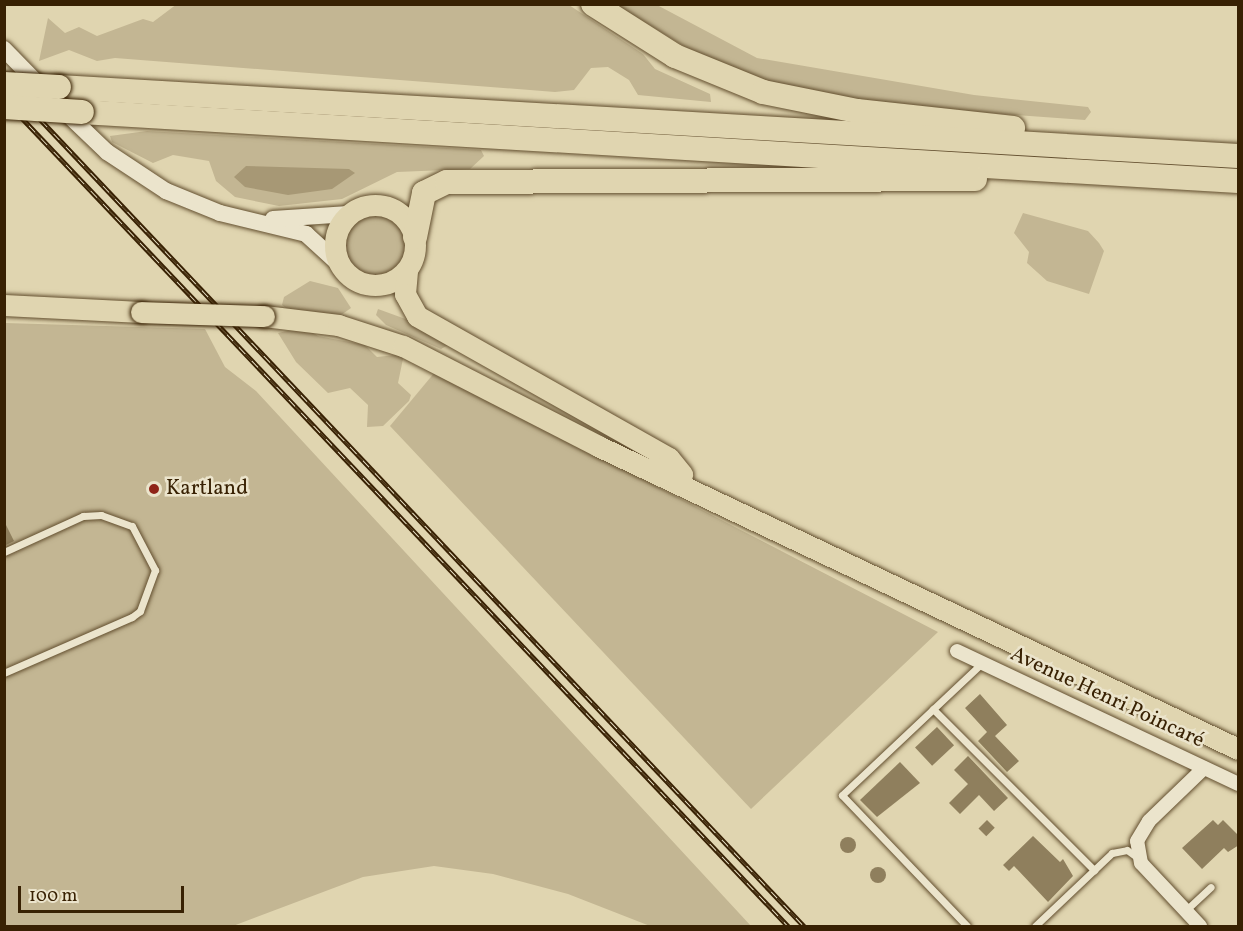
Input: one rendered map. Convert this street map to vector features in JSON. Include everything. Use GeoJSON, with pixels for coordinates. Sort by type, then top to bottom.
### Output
{"type":"FeatureCollection","features":[{"type":"Feature","properties":{"kind":"highway"},"geometry":{"type":"LineString","coordinates":[[593,4],[675,56],[763,92],[857,111],[1091,136],[1114,148]]}},
{"type":"Feature","properties":{"kind":"highway"},"geometry":{"type":"LineString","coordinates":[[4,84],[1239,156]]}},
{"type":"Feature","properties":{"kind":"highway"},"geometry":{"type":"LineString","coordinates":[[4,107],[1239,182]]}},
{"type":"Feature","properties":{"kind":"highway"},"geometry":{"type":"LineString","coordinates":[[415,237],[424,193],[447,182],[1028,179],[1052,169]]}},
{"type":"Feature","properties":{"kind":"main road"},"geometry":{"type":"LineString","coordinates":[[407,271],[397,280],[369,286],[340,265],[335,237],[349,214],[364,206],[393,208],[415,237],[407,271],[405,294],[417,316],[669,458],[682,474]]}},
{"type":"Feature","properties":{"kind":"main road"},"geometry":{"type":"LineString","coordinates":[[4,305],[264,316],[374,335],[1239,749]]}},
{"type":"Feature","properties":{"kind":"main road"},"geometry":{"type":"LineString","coordinates":[[475,382],[682,474],[1239,739]]}},
{"type":"Feature","properties":{"kind":"street"},"geometry":{"type":"LineString","coordinates":[[4,49],[78,127],[138,174],[198,206],[306,234],[340,265]]}},
{"type":"Feature","properties":{"kind":"street"},"geometry":{"type":"LineString","coordinates":[[245,219],[326,219],[349,214]]}},
{"type":"Feature","properties":{"kind":"street","name":"Avenue Henri Poincaré"},"geometry":{"type":"LineString","coordinates":[[957,651],[1239,784]]}},
{"type":"Feature","properties":{"kind":"street"},"geometry":{"type":"LineString","coordinates":[[1200,927],[1141,862],[1137,842],[1141,831],[1204,768]]}},
{"type":"Feature","properties":{"kind":"lane"},"geometry":{"type":"LineString","coordinates":[[4,552],[83,516],[101,515],[132,526],[155,570],[140,611],[132,617],[4,673]]}},
{"type":"Feature","properties":{"kind":"lane"},"geometry":{"type":"LineString","coordinates":[[967,927],[842,795],[982,663]]}},
{"type":"Feature","properties":{"kind":"lane"},"geometry":{"type":"LineString","coordinates":[[933,710],[1094,870]]}},
{"type":"Feature","properties":{"kind":"lane"},"geometry":{"type":"LineString","coordinates":[[1035,927],[1118,850],[1134,853],[1141,862]]}},
{"type":"Feature","properties":{"kind":"lane"},"geometry":{"type":"LineString","coordinates":[[1185,911],[1211,888]]}},
{"type":"Feature","properties":{"kind":"shaded area"},"geometry":{"type":"Polygon","coordinates":[[[177,4],[569,5],[643,54],[655,69],[710,94],[711,102],[638,95],[629,80],[608,67],[591,68],[574,90],[555,92],[115,58],[97,61],[69,50],[39,61],[48,18],[65,33],[79,27],[97,36],[143,19],[153,22],[177,4]]]}},
{"type":"Feature","properties":{"kind":"shaded area"},"geometry":{"type":"Polygon","coordinates":[[[617,5],[657,5],[757,58],[974,95],[1088,107],[1091,112],[1085,120],[961,111],[849,99],[765,80],[713,64],[617,5]]]}},
{"type":"Feature","properties":{"kind":"shaded area"},"geometry":{"type":"Polygon","coordinates":[[[147,131],[481,150],[484,156],[470,169],[397,172],[342,199],[279,206],[235,197],[216,181],[209,161],[173,155],[153,163],[112,142],[110,136],[147,131]]]}},
{"type":"Feature","properties":{"kind":"shaded area"},"geometry":{"type":"Polygon","coordinates":[[[246,166],[349,169],[355,173],[332,189],[288,195],[245,187],[234,177],[246,166]]]}},
{"type":"Feature","properties":{"kind":"shaded area"},"geometry":{"type":"Polygon","coordinates":[[[1023,213],[1088,231],[1099,243],[1104,251],[1089,294],[1047,281],[1027,263],[1029,252],[1014,233],[1023,213]]]}},
{"type":"Feature","properties":{"kind":"shaded area"},"geometry":{"type":"Polygon","coordinates":[[[375,214],[387,216],[398,223],[405,234],[407,246],[405,258],[398,269],[387,276],[375,278],[363,276],[352,269],[345,258],[343,246],[345,234],[352,223],[363,216],[375,214]]]}},
{"type":"Feature","properties":{"kind":"shaded area"},"geometry":{"type":"Polygon","coordinates":[[[310,281],[338,288],[351,308],[341,315],[290,311],[282,305],[284,297],[310,281]]]}},
{"type":"Feature","properties":{"kind":"shaded area"},"geometry":{"type":"Polygon","coordinates":[[[378,309],[433,329],[448,345],[441,349],[386,325],[376,315],[378,309]]]}},
{"type":"Feature","properties":{"kind":"shaded area"},"geometry":{"type":"Polygon","coordinates":[[[5,323],[205,329],[225,367],[256,391],[751,926],[650,926],[568,894],[493,874],[434,866],[363,877],[233,926],[5,926],[5,323]]]}},
{"type":"Feature","properties":{"kind":"shaded area"},"geometry":{"type":"Polygon","coordinates":[[[305,327],[318,336],[365,345],[377,357],[404,354],[398,383],[411,395],[409,401],[383,426],[367,427],[368,405],[350,388],[328,393],[296,362],[278,333],[305,327]]]}},
{"type":"Feature","properties":{"kind":"shaded area"},"geometry":{"type":"Polygon","coordinates":[[[435,372],[938,632],[751,809],[390,426],[435,372]]]}},
{"type":"Feature","properties":{"kind":"building"},"geometry":{"type":"Polygon","coordinates":[[[4,521],[14,541],[4,546],[4,521]]]}},
{"type":"Feature","properties":{"kind":"building"},"geometry":{"type":"Polygon","coordinates":[[[980,694],[1007,725],[995,736],[1019,761],[1007,772],[978,741],[987,732],[965,708],[980,694]]]}},
{"type":"Feature","properties":{"kind":"building"},"geometry":{"type":"Polygon","coordinates":[[[937,727],[954,745],[932,766],[915,747],[937,727]]]}},
{"type":"Feature","properties":{"kind":"building"},"geometry":{"type":"Polygon","coordinates":[[[968,756],[1008,798],[994,811],[979,795],[960,814],[949,803],[968,784],[954,770],[968,756]]]}},
{"type":"Feature","properties":{"kind":"building"},"geometry":{"type":"Polygon","coordinates":[[[900,762],[920,783],[877,817],[860,800],[900,762]]]}},
{"type":"Feature","properties":{"kind":"building"},"geometry":{"type":"Polygon","coordinates":[[[987,820],[995,828],[986,836],[979,828],[987,820]]]}},
{"type":"Feature","properties":{"kind":"building"},"geometry":{"type":"Polygon","coordinates":[[[1213,820],[1218,825],[1223,820],[1239,836],[1239,845],[1228,852],[1224,848],[1202,869],[1182,848],[1213,820]]]}},
{"type":"Feature","properties":{"kind":"building"},"geometry":{"type":"Polygon","coordinates":[[[1033,836],[1060,862],[1063,859],[1073,876],[1048,902],[1014,866],[1009,871],[1003,865],[1033,836]]]}},
{"type":"Feature","properties":{"kind":"building"},"geometry":{"type":"Polygon","coordinates":[[[845,837],[851,837],[856,845],[854,851],[845,853],[840,848],[840,842],[845,837]]]}},
{"type":"Feature","properties":{"kind":"building"},"geometry":{"type":"Polygon","coordinates":[[[875,867],[881,867],[886,875],[884,881],[875,883],[870,878],[870,872],[875,867]]]}},
{"type":"Feature","properties":{"kind":"railway"},"geometry":{"type":"LineString","coordinates":[[4,81],[804,926]]}},
{"type":"Feature","properties":{"kind":"railway"},"geometry":{"type":"LineString","coordinates":[[4,99],[788,926]]}},
{"type":"Feature","properties":{"kind":"place","name":"Kartland"},"geometry":{"type":"Point","coordinates":[154,489]}}]}
